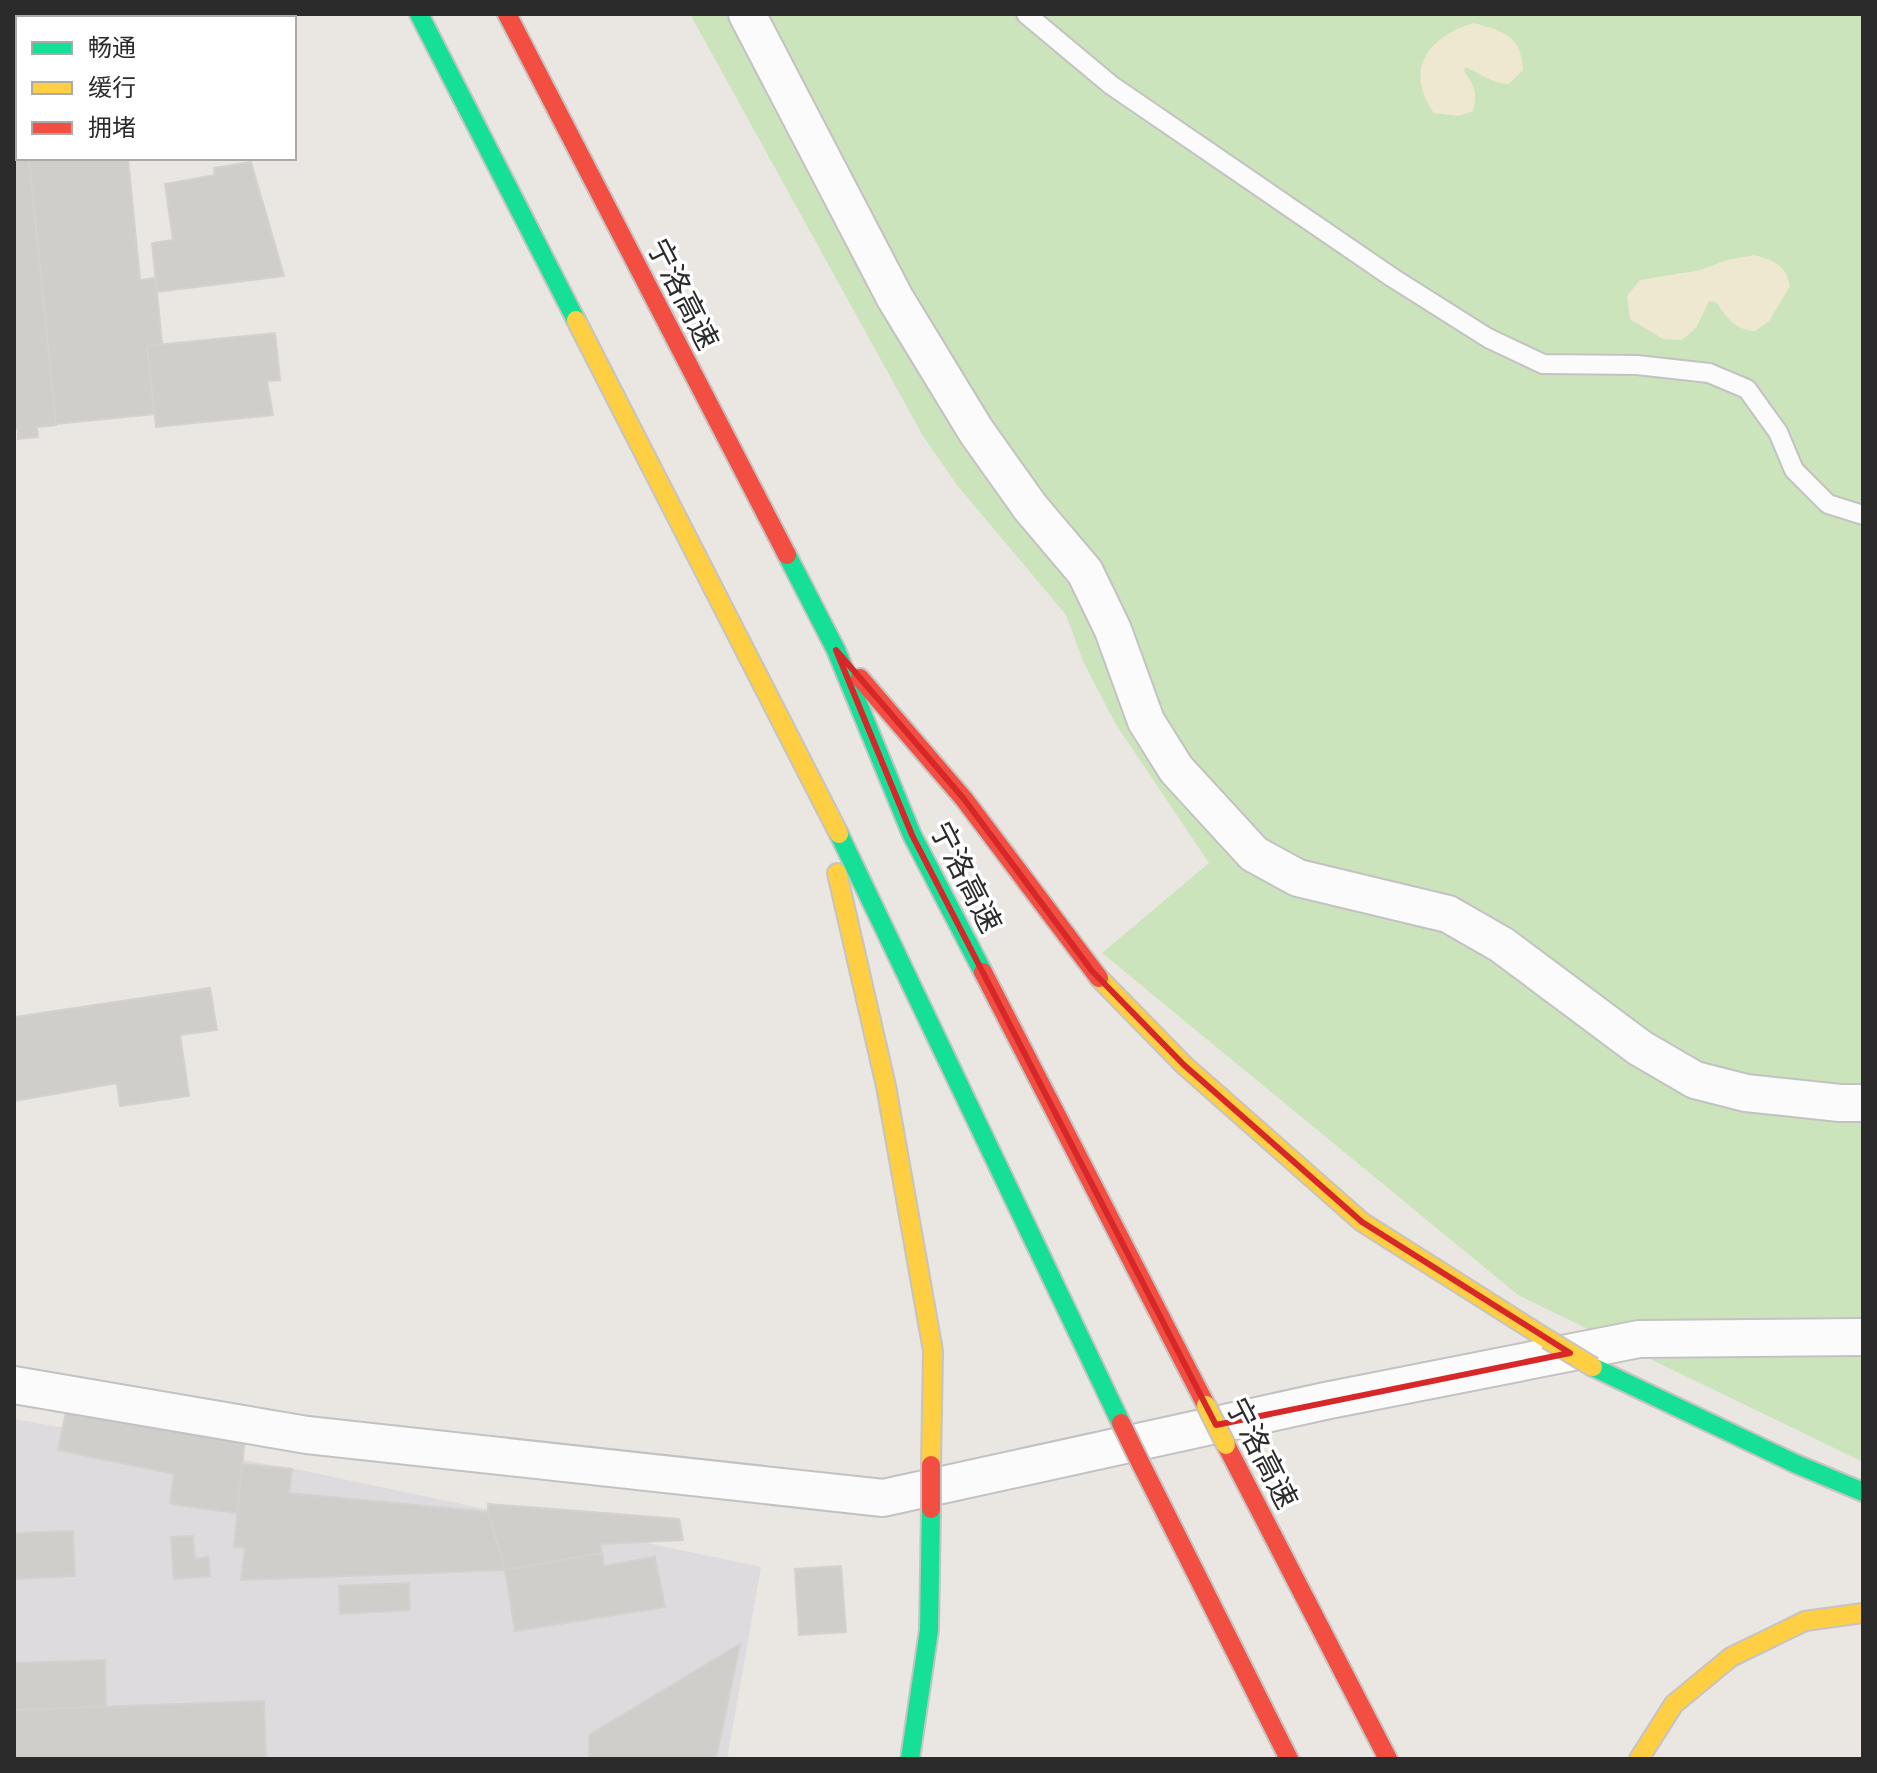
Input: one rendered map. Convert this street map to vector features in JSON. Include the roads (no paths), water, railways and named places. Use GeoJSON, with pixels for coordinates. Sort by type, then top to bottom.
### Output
{"type":"FeatureCollection","features":[{"type":"Feature","properties":{"kind":"highway"},"geometry":{"type":"LineString","coordinates":[[419,14],[819,793],[1121,1423],[1289,1759]]}},
{"type":"Feature","properties":{"kind":"highway","name":"宁洛高速"},"geometry":{"type":"LineString","coordinates":[[507,14],[836,650],[912,835],[1388,1759]]}},
{"type":"Feature","properties":{"kind":"highway"},"geometry":{"type":"LineString","coordinates":[[836,650],[964,799],[1092,971],[1184,1065],[1362,1222],[1593,1367],[1796,1464],[1863,1492]]}},
{"type":"Feature","properties":{"kind":"highway"},"geometry":{"type":"LineString","coordinates":[[819,793],[886,1086],[933,1351],[929,1630],[910,1759]]}},
{"type":"Feature","properties":{"kind":"highway"},"geometry":{"type":"LineString","coordinates":[[1639,1759],[1674,1704],[1731,1657],[1805,1621],[1863,1613]]}},
{"type":"Feature","properties":{"kind":"street"},"geometry":{"type":"LineString","coordinates":[[747,14],[895,298],[976,431],[1030,507],[1085,572],[1113,630],[1146,721],[1176,769],[1254,854],[1298,878],[1448,914],[1502,945],[1640,1048],[1695,1080],[1746,1093],[1863,1103]]}},
{"type":"Feature","properties":{"kind":"street"},"geometry":{"type":"LineString","coordinates":[[14,1385],[307,1435],[883,1498],[1325,1401],[1639,1339],[1863,1337]]}},
{"type":"Feature","properties":{"kind":"lane"},"geometry":{"type":"LineString","coordinates":[[1026,14],[1123,94],[1393,278],[1488,338],[1543,364],[1637,365],[1709,373],[1747,389],[1778,432],[1794,470],[1828,504],[1863,515]]}}]}
